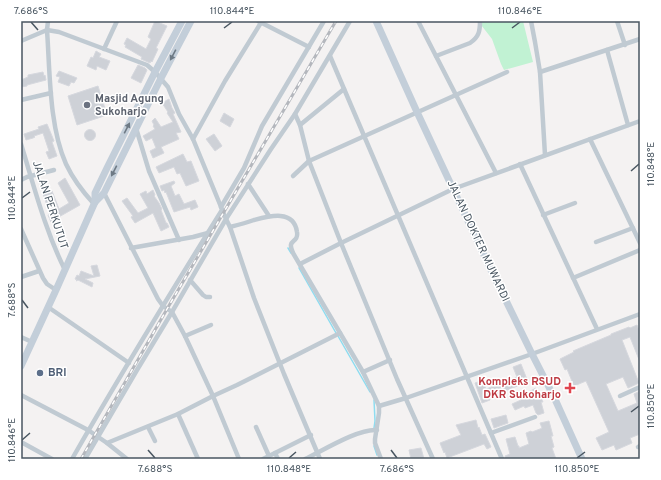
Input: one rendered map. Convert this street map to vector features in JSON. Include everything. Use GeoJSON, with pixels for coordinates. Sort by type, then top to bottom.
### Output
{"type":"FeatureCollection","features":[{"type":"Feature","properties":{"kind":"main road"},"geometry":{"type":"LineString","coordinates":[[21,366],[95,203],[98,186],[123,135],[182,21],[190,23],[104,193],[95,203]]}},
{"type":"Feature","properties":{"kind":"main road","name":"JALAN DOKTER MUWARDI"},"geometry":{"type":"LineString","coordinates":[[376,21],[453,189],[554,397],[582,459]]}},
{"type":"Feature","properties":{"kind":"street"},"geometry":{"type":"LineString","coordinates":[[48,21],[47,30],[51,93],[57,138],[67,165],[82,190],[95,203]]}},
{"type":"Feature","properties":{"kind":"street"},"geometry":{"type":"LineString","coordinates":[[104,49],[117,21]]}},
{"type":"Feature","properties":{"kind":"street"},"geometry":{"type":"LineString","coordinates":[[72,459],[128,363],[208,233],[244,168],[262,126],[324,21]]}},
{"type":"Feature","properties":{"kind":"street"},"geometry":{"type":"LineString","coordinates":[[85,459],[226,219],[295,114],[350,21]]}},
{"type":"Feature","properties":{"kind":"street"},"geometry":{"type":"LineString","coordinates":[[418,21],[496,173]]}},
{"type":"Feature","properties":{"kind":"street"},"geometry":{"type":"LineString","coordinates":[[436,56],[470,43],[480,34],[480,21]]}},
{"type":"Feature","properties":{"kind":"street"},"geometry":{"type":"LineString","coordinates":[[531,21],[540,72],[545,155]]}},
{"type":"Feature","properties":{"kind":"street"},"geometry":{"type":"LineString","coordinates":[[616,21],[624,45]]}},
{"type":"Feature","properties":{"kind":"street"},"geometry":{"type":"LineString","coordinates":[[193,139],[225,81],[261,22],[309,47]]}},
{"type":"Feature","properties":{"kind":"street"},"geometry":{"type":"LineString","coordinates":[[21,41],[47,30],[59,32],[147,65],[168,86],[179,114],[193,139],[230,227],[254,298],[320,459]]}},
{"type":"Feature","properties":{"kind":"street"},"geometry":{"type":"LineString","coordinates":[[540,72],[640,39]]}},
{"type":"Feature","properties":{"kind":"street"},"geometry":{"type":"LineString","coordinates":[[607,50],[628,125]]}},
{"type":"Feature","properties":{"kind":"street"},"geometry":{"type":"LineString","coordinates":[[330,56],[502,459]]}},
{"type":"Feature","properties":{"kind":"street"},"geometry":{"type":"LineString","coordinates":[[293,176],[309,161],[507,72]]}},
{"type":"Feature","properties":{"kind":"street"},"geometry":{"type":"LineString","coordinates":[[300,125],[344,89]]}},
{"type":"Feature","properties":{"kind":"street"},"geometry":{"type":"LineString","coordinates":[[21,100],[51,93]]}},
{"type":"Feature","properties":{"kind":"street"},"geometry":{"type":"LineString","coordinates":[[295,114],[300,125],[309,161],[341,243],[433,459]]}},
{"type":"Feature","properties":{"kind":"street"},"geometry":{"type":"LineString","coordinates":[[300,264],[453,189],[640,121]]}},
{"type":"Feature","properties":{"kind":"street"},"geometry":{"type":"LineString","coordinates":[[136,128],[150,171],[179,240]]}},
{"type":"Feature","properties":{"kind":"street"},"geometry":{"type":"LineString","coordinates":[[590,139],[640,243]]}},
{"type":"Feature","properties":{"kind":"street","name":"JALAN PERKUTUT"},"geometry":{"type":"LineString","coordinates":[[21,144],[52,244],[65,271]]}},
{"type":"Feature","properties":{"kind":"street"},"geometry":{"type":"LineString","coordinates":[[520,164],[597,330]]}},
{"type":"Feature","properties":{"kind":"street"},"geometry":{"type":"LineString","coordinates":[[21,180],[54,170]]}},
{"type":"Feature","properties":{"kind":"street"},"geometry":{"type":"LineString","coordinates":[[248,184],[269,216]]}},
{"type":"Feature","properties":{"kind":"street"},"geometry":{"type":"LineString","coordinates":[[104,193],[158,299],[163,306],[172,312],[185,336],[213,396],[239,459]]}},
{"type":"Feature","properties":{"kind":"street"},"geometry":{"type":"LineString","coordinates":[[543,215],[575,202]]}},
{"type":"Feature","properties":{"kind":"street"},"geometry":{"type":"LineString","coordinates":[[230,227],[269,216],[288,218],[294,223],[297,238],[290,245],[290,247],[338,334],[363,372],[379,406],[375,430],[375,443],[381,459]]}},
{"type":"Feature","properties":{"kind":"street"},"geometry":{"type":"LineString","coordinates":[[596,242],[633,228]]}},
{"type":"Feature","properties":{"kind":"street"},"geometry":{"type":"LineString","coordinates":[[21,229],[39,271],[47,284],[56,290]]}},
{"type":"Feature","properties":{"kind":"street"},"geometry":{"type":"LineString","coordinates":[[131,248],[179,240],[208,233]]}},
{"type":"Feature","properties":{"kind":"street"},"geometry":{"type":"LineString","coordinates":[[573,278],[640,250]]}},
{"type":"Feature","properties":{"kind":"street"},"geometry":{"type":"LineString","coordinates":[[21,277],[39,271]]}},
{"type":"Feature","properties":{"kind":"street"},"geometry":{"type":"LineString","coordinates":[[190,280],[203,295],[210,297]]}},
{"type":"Feature","properties":{"kind":"street"},"geometry":{"type":"LineString","coordinates":[[48,307],[128,363]]}},
{"type":"Feature","properties":{"kind":"street"},"geometry":{"type":"LineString","coordinates":[[379,406],[467,377],[640,314]]}},
{"type":"Feature","properties":{"kind":"street"},"geometry":{"type":"LineString","coordinates":[[185,336],[211,325]]}},
{"type":"Feature","properties":{"kind":"street"},"geometry":{"type":"LineString","coordinates":[[107,443],[178,414],[338,334]]}},
{"type":"Feature","properties":{"kind":"street"},"geometry":{"type":"LineString","coordinates":[[21,337],[32,342]]}},
{"type":"Feature","properties":{"kind":"street"},"geometry":{"type":"LineString","coordinates":[[363,372],[390,360]]}},
{"type":"Feature","properties":{"kind":"street"},"geometry":{"type":"LineString","coordinates":[[620,396],[640,387]]}},
{"type":"Feature","properties":{"kind":"street"},"geometry":{"type":"LineString","coordinates":[[21,395],[88,430],[128,459]]}},
{"type":"Feature","properties":{"kind":"street"},"geometry":{"type":"LineString","coordinates":[[178,414],[198,459]]}},
{"type":"Feature","properties":{"kind":"street"},"geometry":{"type":"LineString","coordinates":[[491,433],[535,417]]}},
{"type":"Feature","properties":{"kind":"street"},"geometry":{"type":"LineString","coordinates":[[148,427],[155,441]]}},
{"type":"Feature","properties":{"kind":"street"},"geometry":{"type":"LineString","coordinates":[[256,427],[269,456]]}},
{"type":"Feature","properties":{"kind":"street"},"geometry":{"type":"LineString","coordinates":[[305,459],[354,435],[375,430]]}},
{"type":"Feature","properties":{"kind":"street"},"geometry":{"type":"LineString","coordinates":[[264,459],[310,435]]}},
{"type":"Feature","properties":{"kind":"street"},"geometry":{"type":"LineString","coordinates":[[21,442],[52,459]]}},
{"type":"Feature","properties":{"kind":"street"},"geometry":{"type":"LineString","coordinates":[[275,453],[278,459]]}},
{"type":"Feature","properties":{"kind":"green space"},"geometry":{"type":"Polygon","coordinates":[[[478,21],[523,21],[533,62],[504,70],[492,39],[478,21]]]}},
{"type":"Feature","properties":{"kind":"building"},"geometry":{"type":"Polygon","coordinates":[[[155,21],[167,26],[156,48],[158,49],[152,62],[151,61],[150,63],[141,59],[142,57],[125,47],[126,45],[124,44],[127,38],[146,49],[151,39],[148,37],[155,21]]]}},
{"type":"Feature","properties":{"kind":"building"},"geometry":{"type":"Polygon","coordinates":[[[96,51],[101,54],[99,57],[110,61],[106,70],[97,66],[96,70],[87,66],[91,57],[93,58],[96,51]]]}},
{"type":"Feature","properties":{"kind":"building"},"geometry":{"type":"Polygon","coordinates":[[[138,65],[147,70],[141,83],[131,78],[138,65]]]}},
{"type":"Feature","properties":{"kind":"building"},"geometry":{"type":"Polygon","coordinates":[[[59,71],[77,78],[74,83],[71,82],[69,86],[58,82],[60,77],[56,76],[59,71]]]}},
{"type":"Feature","properties":{"kind":"building"},"geometry":{"type":"Polygon","coordinates":[[[43,72],[46,80],[21,87],[21,80],[28,77],[28,75],[43,72]]]}},
{"type":"Feature","properties":{"kind":"building","name":"Masjid Agung Sukoharjo"},"geometry":{"type":"Polygon","coordinates":[[[98,86],[107,115],[77,125],[68,96],[98,86]]]}},
{"type":"Feature","properties":{"kind":"building"},"geometry":{"type":"Polygon","coordinates":[[[169,99],[175,113],[173,114],[181,132],[176,133],[179,139],[161,147],[164,153],[153,158],[150,151],[156,148],[152,138],[146,141],[143,136],[155,129],[152,121],[155,118],[161,127],[173,122],[162,103],[169,99]]]}},
{"type":"Feature","properties":{"kind":"building"},"geometry":{"type":"Polygon","coordinates":[[[224,113],[234,119],[230,127],[220,121],[224,113]]]}},
{"type":"Feature","properties":{"kind":"building"},"geometry":{"type":"Polygon","coordinates":[[[47,124],[54,141],[52,142],[57,156],[49,159],[46,152],[49,151],[43,133],[26,140],[24,134],[39,129],[38,127],[47,124]]]}},
{"type":"Feature","properties":{"kind":"building"},"geometry":{"type":"Polygon","coordinates":[[[90,129],[94,131],[96,135],[94,139],[90,141],[86,139],[84,135],[86,131],[90,129]]]}},
{"type":"Feature","properties":{"kind":"building"},"geometry":{"type":"Polygon","coordinates":[[[214,134],[222,146],[215,151],[206,139],[214,134]]]}},
{"type":"Feature","properties":{"kind":"building"},"geometry":{"type":"Polygon","coordinates":[[[183,154],[187,162],[191,161],[199,181],[186,186],[180,173],[177,174],[174,167],[159,173],[156,167],[183,154]]]}},
{"type":"Feature","properties":{"kind":"building"},"geometry":{"type":"Polygon","coordinates":[[[65,178],[80,205],[57,218],[57,220],[51,222],[48,215],[50,214],[43,194],[52,191],[59,209],[69,203],[58,183],[65,178]]]}},
{"type":"Feature","properties":{"kind":"building"},"geometry":{"type":"Polygon","coordinates":[[[174,181],[175,183],[171,186],[175,196],[179,194],[184,204],[195,200],[198,207],[191,210],[190,207],[174,212],[166,192],[165,193],[164,190],[162,191],[160,186],[174,181]]]}},
{"type":"Feature","properties":{"kind":"building"},"geometry":{"type":"Polygon","coordinates":[[[153,190],[154,196],[162,209],[161,210],[166,223],[169,227],[161,231],[153,213],[135,223],[131,217],[133,216],[122,201],[127,198],[138,213],[148,208],[140,194],[146,191],[147,194],[153,190]]]}},
{"type":"Feature","properties":{"kind":"building"},"geometry":{"type":"Polygon","coordinates":[[[97,265],[100,276],[85,279],[93,283],[92,287],[78,280],[76,281],[77,280],[75,279],[77,275],[79,276],[81,271],[94,276],[91,266],[97,265]]]}},
{"type":"Feature","properties":{"kind":"building"},"geometry":{"type":"Polygon","coordinates":[[[637,325],[640,333],[640,362],[630,337],[622,340],[639,383],[628,388],[623,377],[606,384],[618,411],[637,403],[634,394],[640,391],[640,434],[630,438],[632,443],[616,450],[614,445],[602,450],[596,438],[609,432],[586,381],[574,386],[567,369],[565,370],[560,359],[574,352],[573,351],[611,334],[637,325]]]}},
{"type":"Feature","properties":{"kind":"building"},"geometry":{"type":"Polygon","coordinates":[[[521,364],[528,382],[489,397],[490,400],[482,403],[475,383],[483,380],[486,389],[517,377],[513,367],[521,364]]]}},
{"type":"Feature","properties":{"kind":"building"},"geometry":{"type":"Polygon","coordinates":[[[536,388],[543,402],[541,402],[544,413],[538,415],[533,405],[525,408],[524,406],[515,410],[512,404],[521,400],[519,397],[536,388]]]}},
{"type":"Feature","properties":{"kind":"building"},"geometry":{"type":"Polygon","coordinates":[[[506,415],[508,423],[494,428],[491,419],[506,415]]]}},
{"type":"Feature","properties":{"kind":"building"},"geometry":{"type":"Polygon","coordinates":[[[476,420],[478,428],[479,427],[482,435],[485,434],[491,447],[487,449],[484,444],[447,458],[440,443],[461,435],[456,425],[476,420]]]}},
{"type":"Feature","properties":{"kind":"building"},"geometry":{"type":"Polygon","coordinates":[[[549,421],[553,436],[551,436],[554,447],[552,448],[556,459],[506,459],[505,456],[510,454],[506,439],[515,437],[519,448],[529,444],[526,433],[542,428],[540,423],[549,421]]]}},
{"type":"Feature","properties":{"kind":"building"},"geometry":{"type":"Polygon","coordinates":[[[421,448],[424,459],[411,459],[409,450],[421,448]]]}},
{"type":"Feature","properties":{"kind":"waterway"},"geometry":{"type":"LineString","coordinates":[[288,248],[291,253]]}},
{"type":"Feature","properties":{"kind":"waterway"},"geometry":{"type":"LineString","coordinates":[[299,268],[336,333]]}},
{"type":"Feature","properties":{"kind":"waterway"},"geometry":{"type":"LineString","coordinates":[[338,336],[370,392]]}},
{"type":"Feature","properties":{"kind":"waterway"},"geometry":{"type":"LineString","coordinates":[[374,400],[374,428]]}},
{"type":"Feature","properties":{"kind":"waterway"},"geometry":{"type":"LineString","coordinates":[[374,446],[377,455]]}},
{"type":"Feature","properties":{"kind":"railway"},"geometry":{"type":"LineString","coordinates":[[81,459],[336,21]]}},
{"type":"Feature","properties":{"kind":"place","name":"Masjid Agung Sukoharjo"},"geometry":{"type":"Point","coordinates":[87,105]}},
{"type":"Feature","properties":{"kind":"place","name":"BRI"},"geometry":{"type":"Point","coordinates":[40,373]}},
{"type":"Feature","properties":{"kind":"place","name":"Kompleks RSUD DKR Sukoharjo"},"geometry":{"type":"Point","coordinates":[570,388]}}]}
